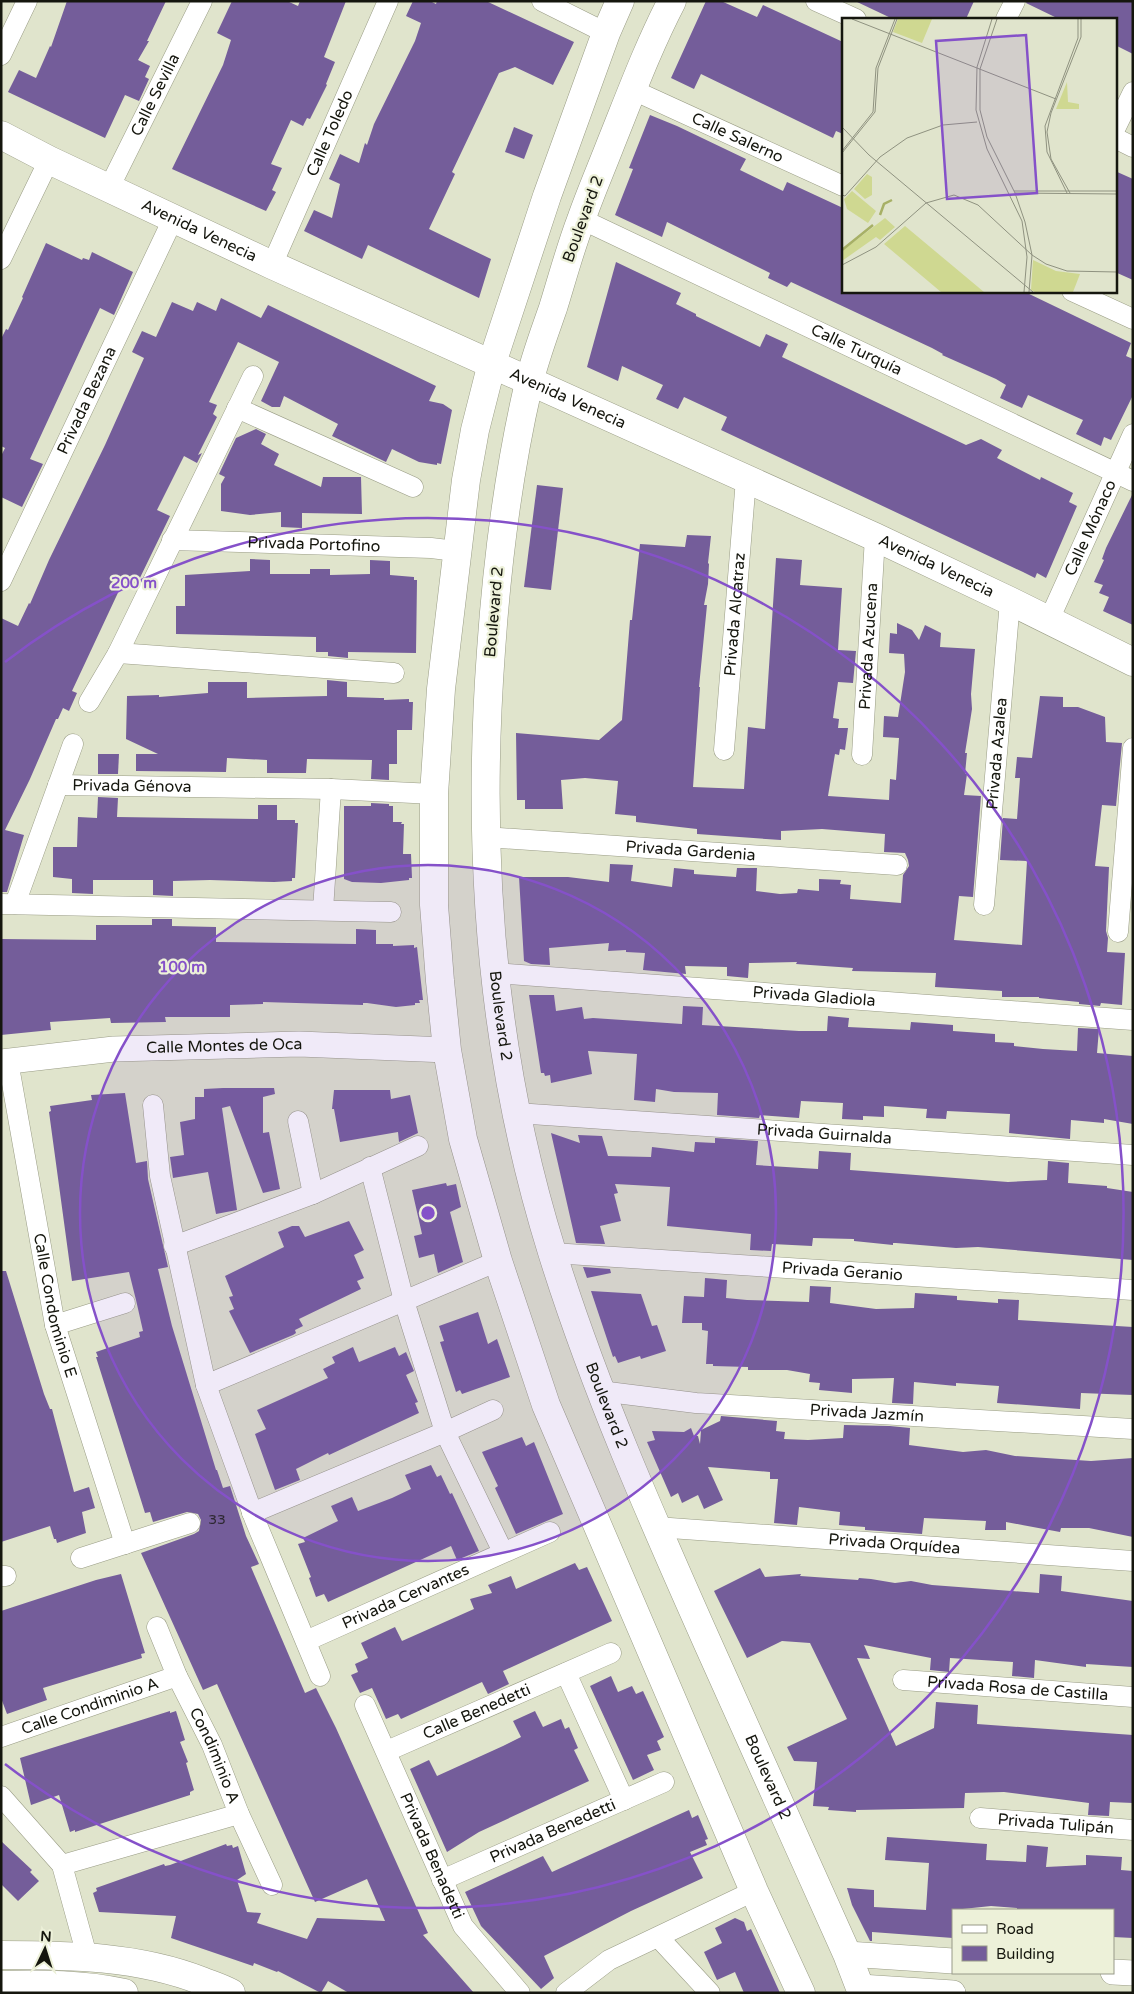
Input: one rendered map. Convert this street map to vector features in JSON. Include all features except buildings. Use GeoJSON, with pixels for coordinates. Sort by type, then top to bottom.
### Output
{"type":"FeatureCollection","features":[{"type":"Feature","properties":{"kind":"main road"},"geometry":{"type":"LineString","coordinates":[[620,1],[606,33],[547,196],[492,363],[474,438],[456,551],[441,689],[434,794],[434,905],[447,1050],[463,1139],[498,1261],[546,1405],[754,1891],[801,1993]]}},
{"type":"Feature","properties":{"kind":"main road","name":"Boulevard 2"},"geometry":{"type":"LineString","coordinates":[[672,1],[633,90],[581,220],[529,380],[508,490],[495,591],[484,744],[488,906],[502,1030],[516,1113],[552,1253],[600,1391],[656,1527],[847,1954],[861,1990]]}},
{"type":"Feature","properties":{"kind":"main road","name":"Avenida Venecia"},"geometry":{"type":"LineString","coordinates":[[1,135],[49,160],[272,265],[875,537],[1133,662]]}},
{"type":"Feature","properties":{"kind":"main road"},"geometry":{"type":"LineString","coordinates":[[1,1955],[87,1956],[117,1959],[178,1971],[231,1993]]}},
{"type":"Feature","properties":{"kind":"main road"},"geometry":{"type":"LineString","coordinates":[[1,1985],[43,1984],[109,1989],[124,1993]]}},
{"type":"Feature","properties":{"kind":"street"},"geometry":{"type":"LineString","coordinates":[[1,55],[26,1]]}},
{"type":"Feature","properties":{"kind":"street","name":"Calle Sevilla"},"geometry":{"type":"LineString","coordinates":[[109,188],[202,1]]}},
{"type":"Feature","properties":{"kind":"street","name":"Calle Toledo"},"geometry":{"type":"LineString","coordinates":[[272,265],[388,1]]}},
{"type":"Feature","properties":{"kind":"street"},"geometry":{"type":"LineString","coordinates":[[542,1],[606,33]]}},
{"type":"Feature","properties":{"kind":"street"},"geometry":{"type":"LineString","coordinates":[[816,1],[850,11]]}},
{"type":"Feature","properties":{"kind":"street"},"geometry":{"type":"LineString","coordinates":[[1006,18],[1015,1]]}},
{"type":"Feature","properties":{"kind":"street","name":"Calle Salerno"},"geometry":{"type":"LineString","coordinates":[[633,90],[842,186]]}},
{"type":"Feature","properties":{"kind":"street"},"geometry":{"type":"LineString","coordinates":[[1116,127],[1133,92]]}},
{"type":"Feature","properties":{"kind":"street"},"geometry":{"type":"LineString","coordinates":[[1116,138],[1133,147]]}},
{"type":"Feature","properties":{"kind":"street"},"geometry":{"type":"LineString","coordinates":[[1,259],[49,160]]}},
{"type":"Feature","properties":{"kind":"street","name":"Privada Bezana"},"geometry":{"type":"LineString","coordinates":[[1,581],[173,219]]}},
{"type":"Feature","properties":{"kind":"street","name":"Calle Turquía"},"geometry":{"type":"LineString","coordinates":[[581,220],[1124,477]]}},
{"type":"Feature","properties":{"kind":"street"},"geometry":{"type":"LineString","coordinates":[[1074,292],[1133,319]]}},
{"type":"Feature","properties":{"kind":"street"},"geometry":{"type":"LineString","coordinates":[[88,702],[118,653],[254,376]]}},
{"type":"Feature","properties":{"kind":"street"},"geometry":{"type":"LineString","coordinates":[[237,408],[413,487]]}},
{"type":"Feature","properties":{"kind":"street","name":"Calle Mónaco"},"geometry":{"type":"LineString","coordinates":[[1049,620],[1124,477],[1133,434]]}},
{"type":"Feature","properties":{"kind":"street","name":"Privada Alcatraz"},"geometry":{"type":"LineString","coordinates":[[724,750],[746,479]]}},
{"type":"Feature","properties":{"kind":"street","name":"Privada Azucena"},"geometry":{"type":"LineString","coordinates":[[862,755],[875,537]]}},
{"type":"Feature","properties":{"kind":"street","name":"Privada Portofino"},"geometry":{"type":"LineString","coordinates":[[172,540],[432,548],[456,551]]}},
{"type":"Feature","properties":{"kind":"street","name":"Privada Azalea"},"geometry":{"type":"LineString","coordinates":[[984,905],[1010,601]]}},
{"type":"Feature","properties":{"kind":"street"},"geometry":{"type":"LineString","coordinates":[[118,653],[394,673]]}},
{"type":"Feature","properties":{"kind":"street"},"geometry":{"type":"LineString","coordinates":[[58,785],[73,744]]}},
{"type":"Feature","properties":{"kind":"street"},"geometry":{"type":"LineString","coordinates":[[1118,932],[1133,748]]}},
{"type":"Feature","properties":{"kind":"street","name":"Privada Génova"},"geometry":{"type":"LineString","coordinates":[[391,912],[8,904],[58,785],[331,789],[434,794]]}},
{"type":"Feature","properties":{"kind":"street"},"geometry":{"type":"LineString","coordinates":[[323,910],[331,789]]}},
{"type":"Feature","properties":{"kind":"street","name":"Privada Gardenia"},"geometry":{"type":"LineString","coordinates":[[485,837],[897,865]]}},
{"type":"Feature","properties":{"kind":"street","name":"Privada Gladiola"},"geometry":{"type":"LineString","coordinates":[[495,973],[1133,1020]]}},
{"type":"Feature","properties":{"kind":"street","name":"Calle Montes de Oca"},"geometry":{"type":"LineString","coordinates":[[5,1062],[114,1049],[298,1044],[447,1050]]}},
{"type":"Feature","properties":{"kind":"street","name":"Calle Condominio E"},"geometry":{"type":"LineString","coordinates":[[5,1062],[55,1325],[125,1544]]}},
{"type":"Feature","properties":{"kind":"street"},"geometry":{"type":"LineString","coordinates":[[153,1104],[160,1176],[206,1385],[252,1513],[320,1676]]}},
{"type":"Feature","properties":{"kind":"street","name":"Privada Guirnalda"},"geometry":{"type":"LineString","coordinates":[[516,1113],[1133,1155]]}},
{"type":"Feature","properties":{"kind":"street"},"geometry":{"type":"LineString","coordinates":[[298,1121],[313,1194]]}},
{"type":"Feature","properties":{"kind":"street"},"geometry":{"type":"LineString","coordinates":[[174,1246],[313,1194],[418,1146]]}},
{"type":"Feature","properties":{"kind":"street"},"geometry":{"type":"LineString","coordinates":[[370,1167],[404,1301],[445,1432],[503,1552]]}},
{"type":"Feature","properties":{"kind":"street","name":"Privada Geranio"},"geometry":{"type":"LineString","coordinates":[[552,1253],[1133,1290]]}},
{"type":"Feature","properties":{"kind":"street"},"geometry":{"type":"LineString","coordinates":[[206,1385],[498,1261]]}},
{"type":"Feature","properties":{"kind":"street"},"geometry":{"type":"LineString","coordinates":[[55,1325],[125,1303]]}},
{"type":"Feature","properties":{"kind":"street","name":"Privada Jazmín"},"geometry":{"type":"LineString","coordinates":[[600,1391],[696,1403],[1133,1430]]}},
{"type":"Feature","properties":{"kind":"street"},"geometry":{"type":"LineString","coordinates":[[252,1513],[493,1410]]}},
{"type":"Feature","properties":{"kind":"street"},"geometry":{"type":"LineString","coordinates":[[81,1558],[190,1523]]}},
{"type":"Feature","properties":{"kind":"street","name":"Privada Orquídea"},"geometry":{"type":"LineString","coordinates":[[656,1527],[1133,1561]]}},
{"type":"Feature","properties":{"kind":"street","name":"Privada Cervantes"},"geometry":{"type":"LineString","coordinates":[[306,1641],[550,1532]]}},
{"type":"Feature","properties":{"kind":"street","name":"Condiminio A"},"geometry":{"type":"LineString","coordinates":[[157,1627],[177,1676],[212,1745],[239,1814],[272,1885]]}},
{"type":"Feature","properties":{"kind":"street","name":"Calle Benedetti"},"geometry":{"type":"LineString","coordinates":[[387,1751],[611,1653]]}},
{"type":"Feature","properties":{"kind":"street"},"geometry":{"type":"LineString","coordinates":[[566,1673],[624,1800]]}},
{"type":"Feature","properties":{"kind":"street","name":"Calle Condiminio A"},"geometry":{"type":"LineString","coordinates":[[1,1737],[177,1676]]}},
{"type":"Feature","properties":{"kind":"street","name":"Privada Rosa de Castilla"},"geometry":{"type":"LineString","coordinates":[[903,1680],[1133,1697]]}},
{"type":"Feature","properties":{"kind":"street","name":"Privada Benadetti"},"geometry":{"type":"LineString","coordinates":[[365,1705],[463,1926],[520,1993]]}},
{"type":"Feature","properties":{"kind":"street","name":"Privada Benedetti"},"geometry":{"type":"LineString","coordinates":[[442,1880],[664,1782]]}},
{"type":"Feature","properties":{"kind":"street"},"geometry":{"type":"LineString","coordinates":[[1,1796],[62,1866],[87,1956]]}},
{"type":"Feature","properties":{"kind":"street"},"geometry":{"type":"LineString","coordinates":[[62,1866],[239,1814]]}},
{"type":"Feature","properties":{"kind":"street","name":"Privada Tulipán"},"geometry":{"type":"LineString","coordinates":[[980,1818],[1133,1830]]}},
{"type":"Feature","properties":{"kind":"street"},"geometry":{"type":"LineString","coordinates":[[566,1993],[609,1960],[754,1891]]}},
{"type":"Feature","properties":{"kind":"street"},"geometry":{"type":"LineString","coordinates":[[658,1938],[710,1993]]}},
{"type":"Feature","properties":{"kind":"street"},"geometry":{"type":"LineString","coordinates":[[847,1954],[952,1961]]}},
{"type":"Feature","properties":{"kind":"street"},"geometry":{"type":"LineString","coordinates":[[1114,1972],[1133,1973]]}},
{"type":"Feature","properties":{"kind":"street"},"geometry":{"type":"LineString","coordinates":[[861,1990],[953,1993]]}}]}
